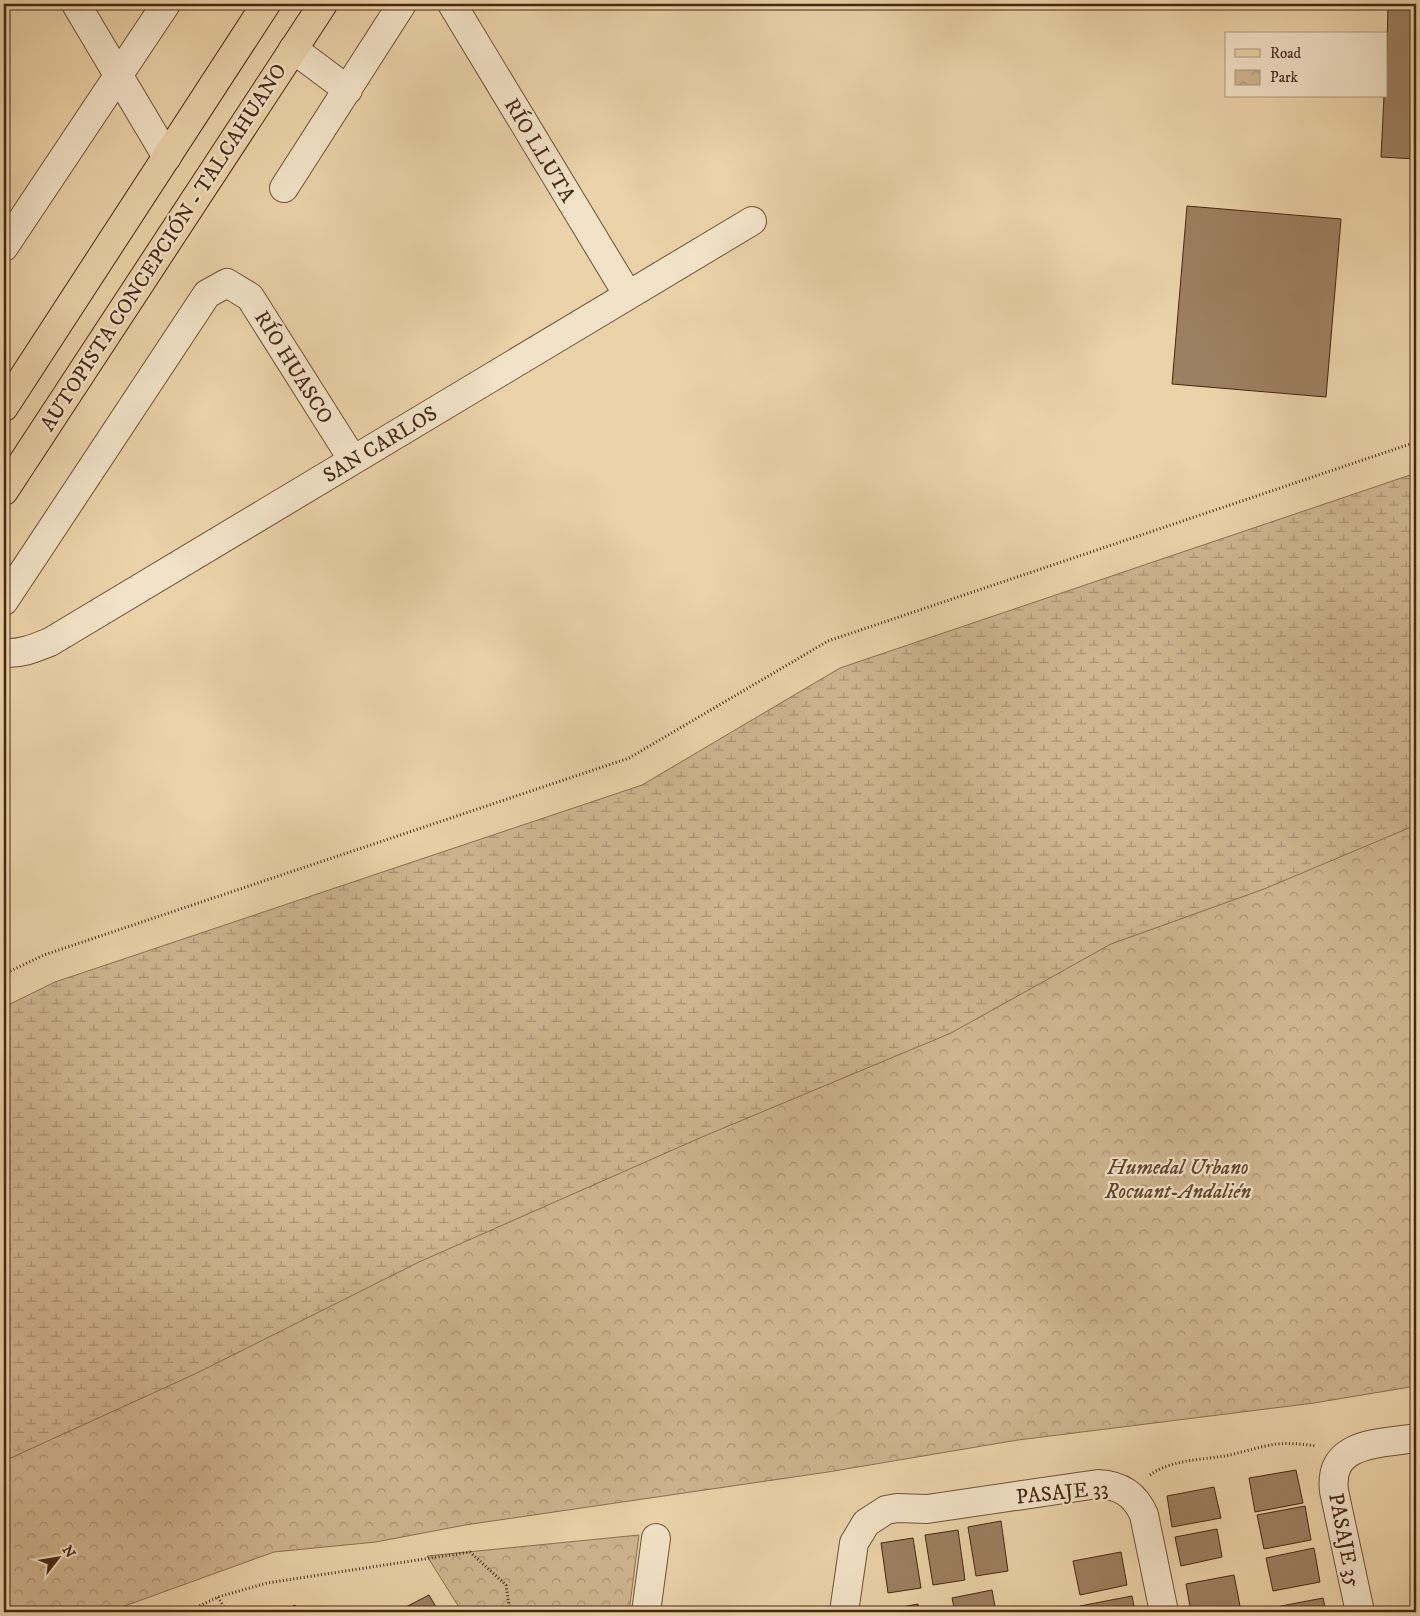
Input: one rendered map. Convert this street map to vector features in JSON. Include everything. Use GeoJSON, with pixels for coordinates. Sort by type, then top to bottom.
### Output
{"type":"FeatureCollection","features":[{"type":"Feature","properties":{"kind":"main road"},"geometry":{"type":"LineString","coordinates":[[4,407],[266,4]]}},
{"type":"Feature","properties":{"kind":"main road","name":"AUTOPISTA CONCEPCIÓN - TALCAHUANO"},"geometry":{"type":"LineString","coordinates":[[4,491],[323,4]]}},
{"type":"Feature","properties":{"kind":"street"},"geometry":{"type":"LineString","coordinates":[[76,4],[167,157]]}},
{"type":"Feature","properties":{"kind":"street"},"geometry":{"type":"LineString","coordinates":[[4,247],[166,4]]}},
{"type":"Feature","properties":{"kind":"street"},"geometry":{"type":"LineString","coordinates":[[284,188],[402,4]]}},
{"type":"Feature","properties":{"kind":"street","name":"RÍO LLUTA"},"geometry":{"type":"LineString","coordinates":[[452,4],[628,295]]}},
{"type":"Feature","properties":{"kind":"street"},"geometry":{"type":"LineString","coordinates":[[293,49],[348,90]]}},
{"type":"Feature","properties":{"kind":"street","name":"SAN CARLOS"},"geometry":{"type":"LineString","coordinates":[[4,652],[13,653],[32,650],[50,642],[752,221]]}},
{"type":"Feature","properties":{"kind":"street","name":"RÍO HUASCO"},"geometry":{"type":"LineString","coordinates":[[4,601],[207,294],[226,283],[250,297],[353,460]]}},
{"type":"Feature","properties":{"kind":"street","name":"PASAJE 35"},"geometry":{"type":"LineString","coordinates":[[1360,1612],[1334,1491],[1333,1482],[1338,1464],[1354,1449],[1416,1438]]}},
{"type":"Feature","properties":{"kind":"street","name":"PASAJE 33"},"geometry":{"type":"LineString","coordinates":[[844,1612],[854,1544],[859,1532],[866,1523],[886,1510],[897,1508],[927,1509],[1098,1484],[1118,1487],[1128,1492],[1140,1506],[1144,1514],[1164,1612]]}},
{"type":"Feature","properties":{"kind":"street"},"geometry":{"type":"LineString","coordinates":[[646,1612],[656,1538]]}},
{"type":"Feature","properties":{"kind":"path"},"geometry":{"type":"LineString","coordinates":[[4,974],[44,955],[629,758],[828,641],[1416,442]]}},
{"type":"Feature","properties":{"kind":"path"},"geometry":{"type":"LineString","coordinates":[[1128,1492],[1158,1469],[1278,1444],[1299,1444],[1318,1447],[1338,1464]]}},
{"type":"Feature","properties":{"kind":"path"},"geometry":{"type":"LineString","coordinates":[[187,1612],[218,1597],[267,1583],[470,1552],[506,1585],[510,1612]]}},
{"type":"Feature","properties":{"kind":"path"},"geometry":{"type":"LineString","coordinates":[[218,1597],[227,1612]]}},
{"type":"Feature","properties":{"kind":"green space"},"geometry":{"type":"Polygon","coordinates":[[[1416,473],[1416,1371],[289,1521],[4,1612],[4,1007],[55,982],[642,785],[840,668],[1416,473]]]}},
{"type":"Feature","properties":{"kind":"green space","name":"Humedal Urbano Rocuant-Andalién"},"geometry":{"type":"Polygon","coordinates":[[[1416,825],[1416,1386],[1314,1403],[1018,1440],[828,1472],[465,1525],[376,1542],[274,1552],[108,1612],[4,1612],[4,1461],[197,1373],[419,1262],[702,1137],[951,1033],[1111,944],[1264,889],[1416,825]]]}},
{"type":"Feature","properties":{"kind":"green space"},"geometry":{"type":"Polygon","coordinates":[[[639,1535],[629,1612],[462,1612],[427,1556],[639,1535]]]}},
{"type":"Feature","properties":{"kind":"building"},"geometry":{"type":"Polygon","coordinates":[[[1388,4],[1416,4],[1416,159],[1381,157],[1384,98],[1388,98],[1388,4]]]}},
{"type":"Feature","properties":{"kind":"building"},"geometry":{"type":"Polygon","coordinates":[[[1187,206],[1341,219],[1326,397],[1172,384],[1187,206]]]}},
{"type":"Feature","properties":{"kind":"building"},"geometry":{"type":"Polygon","coordinates":[[[1296,1470],[1303,1503],[1255,1512],[1249,1478],[1296,1470]]]}},
{"type":"Feature","properties":{"kind":"building"},"geometry":{"type":"Polygon","coordinates":[[[1214,1487],[1221,1518],[1172,1527],[1167,1496],[1214,1487]]]}},
{"type":"Feature","properties":{"kind":"building"},"geometry":{"type":"Polygon","coordinates":[[[1305,1506],[1311,1540],[1264,1549],[1257,1515],[1305,1506]]]}},
{"type":"Feature","properties":{"kind":"building"},"geometry":{"type":"Polygon","coordinates":[[[1001,1521],[1008,1571],[976,1576],[968,1527],[1001,1521]]]}},
{"type":"Feature","properties":{"kind":"building"},"geometry":{"type":"Polygon","coordinates":[[[1217,1529],[1222,1557],[1181,1566],[1175,1537],[1217,1529]]]}},
{"type":"Feature","properties":{"kind":"building"},"geometry":{"type":"Polygon","coordinates":[[[958,1530],[965,1580],[933,1585],[925,1535],[958,1530]]]}},
{"type":"Feature","properties":{"kind":"building"},"geometry":{"type":"Polygon","coordinates":[[[913,1538],[921,1588],[888,1593],[881,1543],[913,1538]]]}},
{"type":"Feature","properties":{"kind":"building"},"geometry":{"type":"Polygon","coordinates":[[[1314,1548],[1320,1582],[1273,1591],[1266,1558],[1314,1548]]]}},
{"type":"Feature","properties":{"kind":"building"},"geometry":{"type":"Polygon","coordinates":[[[1121,1552],[1127,1585],[1080,1595],[1073,1561],[1121,1552]]]}},
{"type":"Feature","properties":{"kind":"building"},"geometry":{"type":"Polygon","coordinates":[[[1234,1575],[1240,1606],[1209,1612],[1191,1612],[1186,1584],[1234,1575]]]}},
{"type":"Feature","properties":{"kind":"building"},"geometry":{"type":"Polygon","coordinates":[[[992,1590],[996,1612],[955,1612],[952,1598],[992,1590]]]}},
{"type":"Feature","properties":{"kind":"building"},"geometry":{"type":"Polygon","coordinates":[[[429,1595],[439,1612],[401,1612],[400,1610],[429,1595]]]}},
{"type":"Feature","properties":{"kind":"building"},"geometry":{"type":"Polygon","coordinates":[[[1132,1596],[1135,1612],[1082,1612],[1080,1606],[1132,1596]]]}},
{"type":"Feature","properties":{"kind":"building"},"geometry":{"type":"Polygon","coordinates":[[[1323,1598],[1326,1612],[1277,1612],[1276,1607],[1323,1598]]]}},
{"type":"Feature","properties":{"kind":"building"},"geometry":{"type":"Polygon","coordinates":[[[918,1604],[919,1612],[876,1612],[918,1604]]]}},
{"type":"Feature","properties":{"kind":"building"},"geometry":{"type":"Polygon","coordinates":[[[295,1605],[299,1612],[281,1612],[295,1605]]]}}]}
